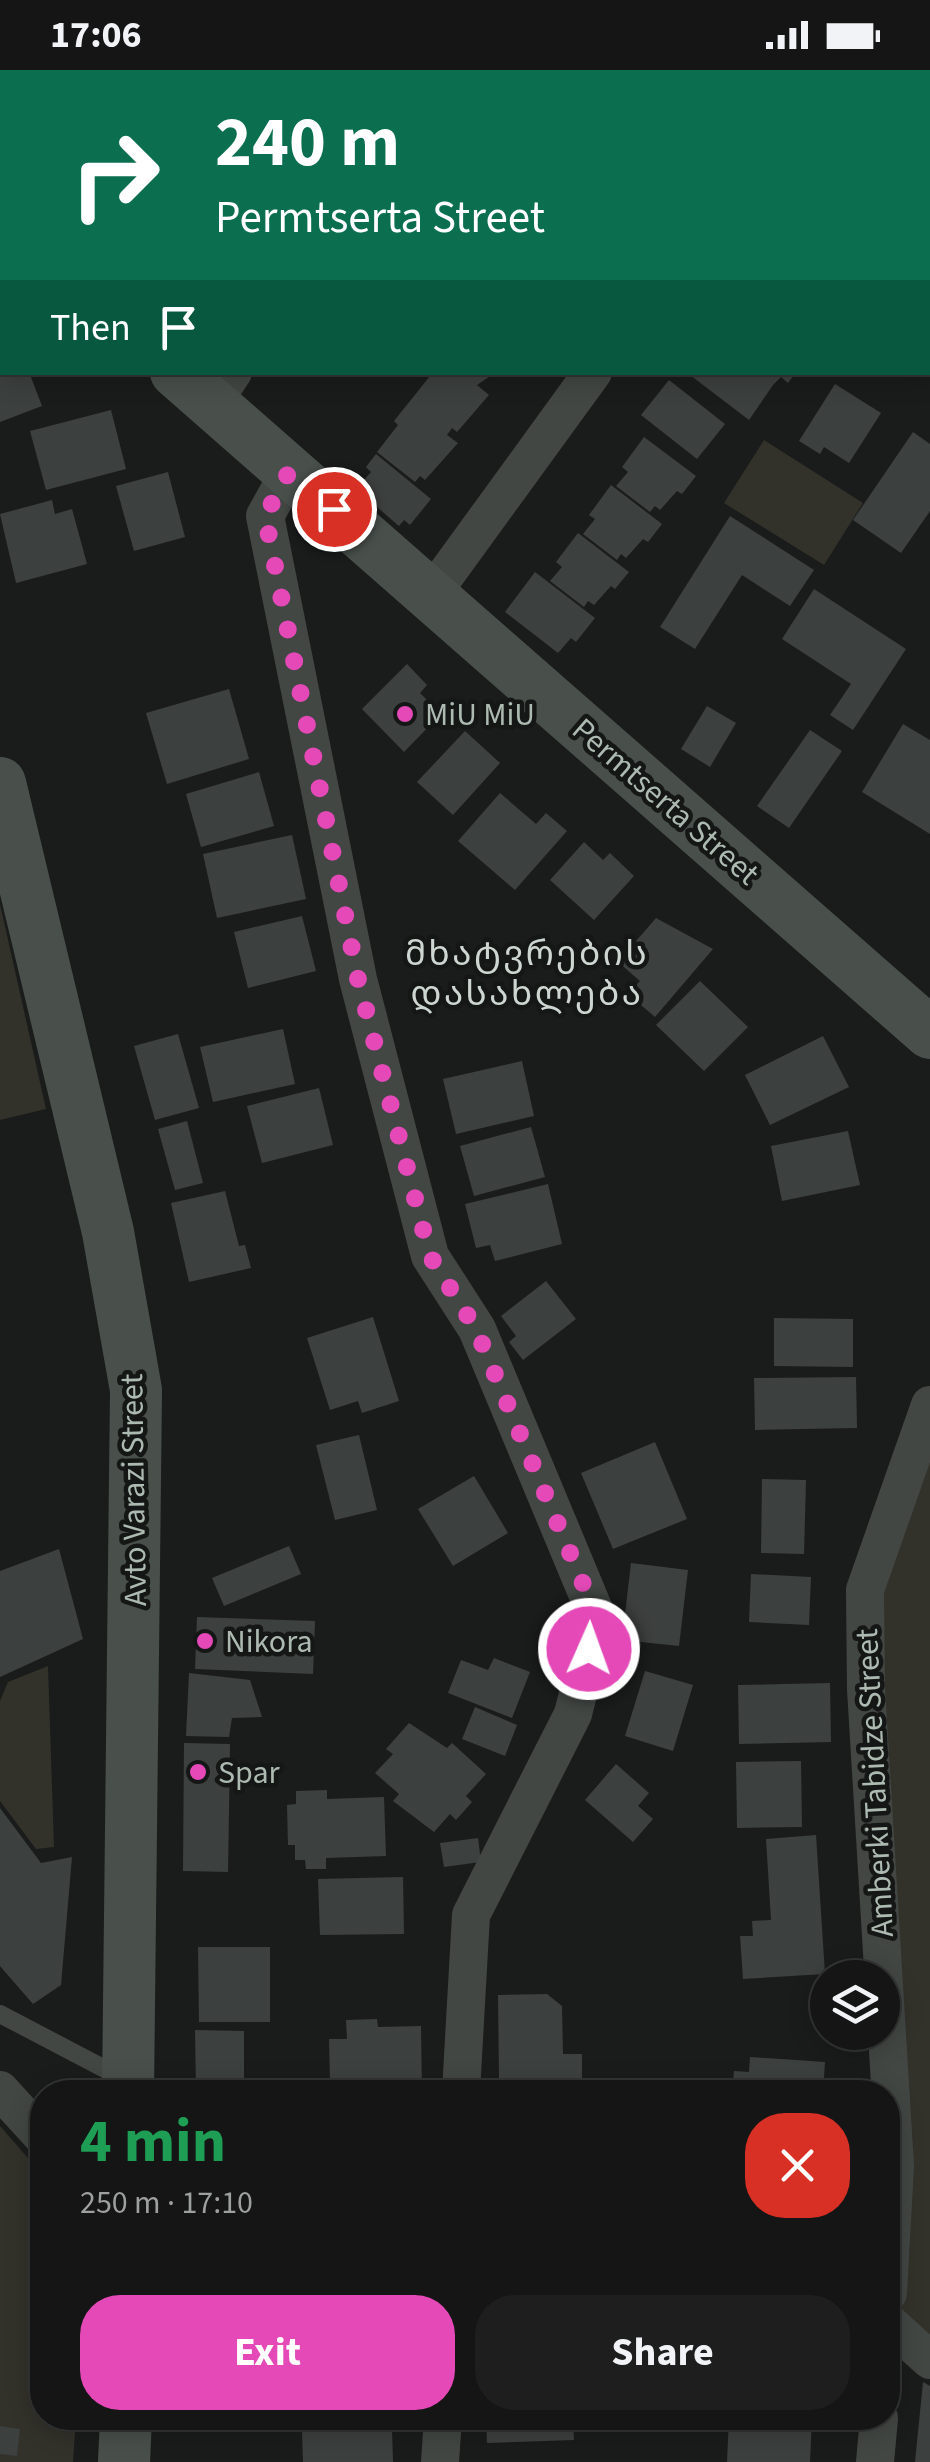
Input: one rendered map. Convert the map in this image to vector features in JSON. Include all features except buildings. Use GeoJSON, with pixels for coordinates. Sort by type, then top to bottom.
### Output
{"type":"FeatureCollection","features":[{"type":"Feature","properties":{"kind":"street"},"geometry":{"type":"LineString","coordinates":[[432,595],[592,375]]}},
{"type":"Feature","properties":{"kind":"street","name":"Permtserta Street"},"geometry":{"type":"LineString","coordinates":[[207,382],[290,470],[930,1033]]}},
{"type":"Feature","properties":{"kind":"street"},"geometry":{"type":"LineString","coordinates":[[290,470],[265,516],[358,979],[430,1256],[476,1329],[597,1617],[573,1714],[472,1915],[463,2080]]}},
{"type":"Feature","properties":{"kind":"street","name":"Avto Varazi Street"},"geometry":{"type":"LineString","coordinates":[[0,783],[108,1232],[136,1390],[128,2080]]}},
{"type":"Feature","properties":{"kind":"street","name":"Amberki Tabidze Street"},"geometry":{"type":"LineString","coordinates":[[890,2080],[866,1689],[865,1590],[930,1405]]}},
{"type":"Feature","properties":{"kind":"street"},"geometry":{"type":"LineString","coordinates":[[0,2090],[30,2123]]}},
{"type":"Feature","properties":{"kind":"street"},"geometry":{"type":"LineString","coordinates":[[900,2333],[930,2360]]}},
{"type":"Feature","properties":{"kind":"street"},"geometry":{"type":"LineString","coordinates":[[124,2462],[125,2430]]}},
{"type":"Feature","properties":{"kind":"street"},"geometry":{"type":"LineString","coordinates":[[440,2462],[442,2430]]}},
{"type":"Feature","properties":{"kind":"street"},"geometry":{"type":"LineString","coordinates":[[875,2462],[877,2430]]}},
{"type":"Feature","properties":{"kind":"lane"},"geometry":{"type":"LineString","coordinates":[[0,2014],[116,2080]]}},
{"type":"Feature","properties":{"kind":"shaded area"},"geometry":{"type":"Polygon","coordinates":[[[764,440],[863,503],[824,565],[724,503],[764,440]]]}},
{"type":"Feature","properties":{"kind":"shaded area"},"geometry":{"type":"Polygon","coordinates":[[[0,904],[46,1109],[0,1120],[0,904]]]}},
{"type":"Feature","properties":{"kind":"shaded area"},"geometry":{"type":"Polygon","coordinates":[[[930,1450],[930,2350],[900,2323],[900,2080],[886,2080],[886,2050],[900,2050],[900,1960],[885,1960],[879,1591],[930,1450]]]}},
{"type":"Feature","properties":{"kind":"shaded area"},"geometry":{"type":"Polygon","coordinates":[[[48,1666],[54,1847],[36,1849],[0,1801],[0,1701],[8,1682],[48,1666]]]}},
{"type":"Feature","properties":{"kind":"shaded area"},"geometry":{"type":"Polygon","coordinates":[[[0,2126],[30,2160],[30,2430],[75,2430],[73,2462],[0,2462],[0,2126]]]}},
{"type":"Feature","properties":{"kind":"place","name":"MiU MiU"},"geometry":{"type":"Point","coordinates":[405,714]}},
{"type":"Feature","properties":{"kind":"place","name":"Nikora"},"geometry":{"type":"Point","coordinates":[205,1641]}},
{"type":"Feature","properties":{"kind":"place","name":"Spar"},"geometry":{"type":"Point","coordinates":[198,1772]}},
{"type":"Feature","properties":{"kind":"district","name":"მხატვრების დასახლება"},"geometry":{"type":"Point","coordinates":[527,973]}},
{"type":"Feature","properties":{"kind":"route"},"geometry":{"type":"LineString","coordinates":[[334,509],[290,470],[265,516],[358,979],[430,1256],[476,1329],[597,1617],[589,1649]]}}]}
